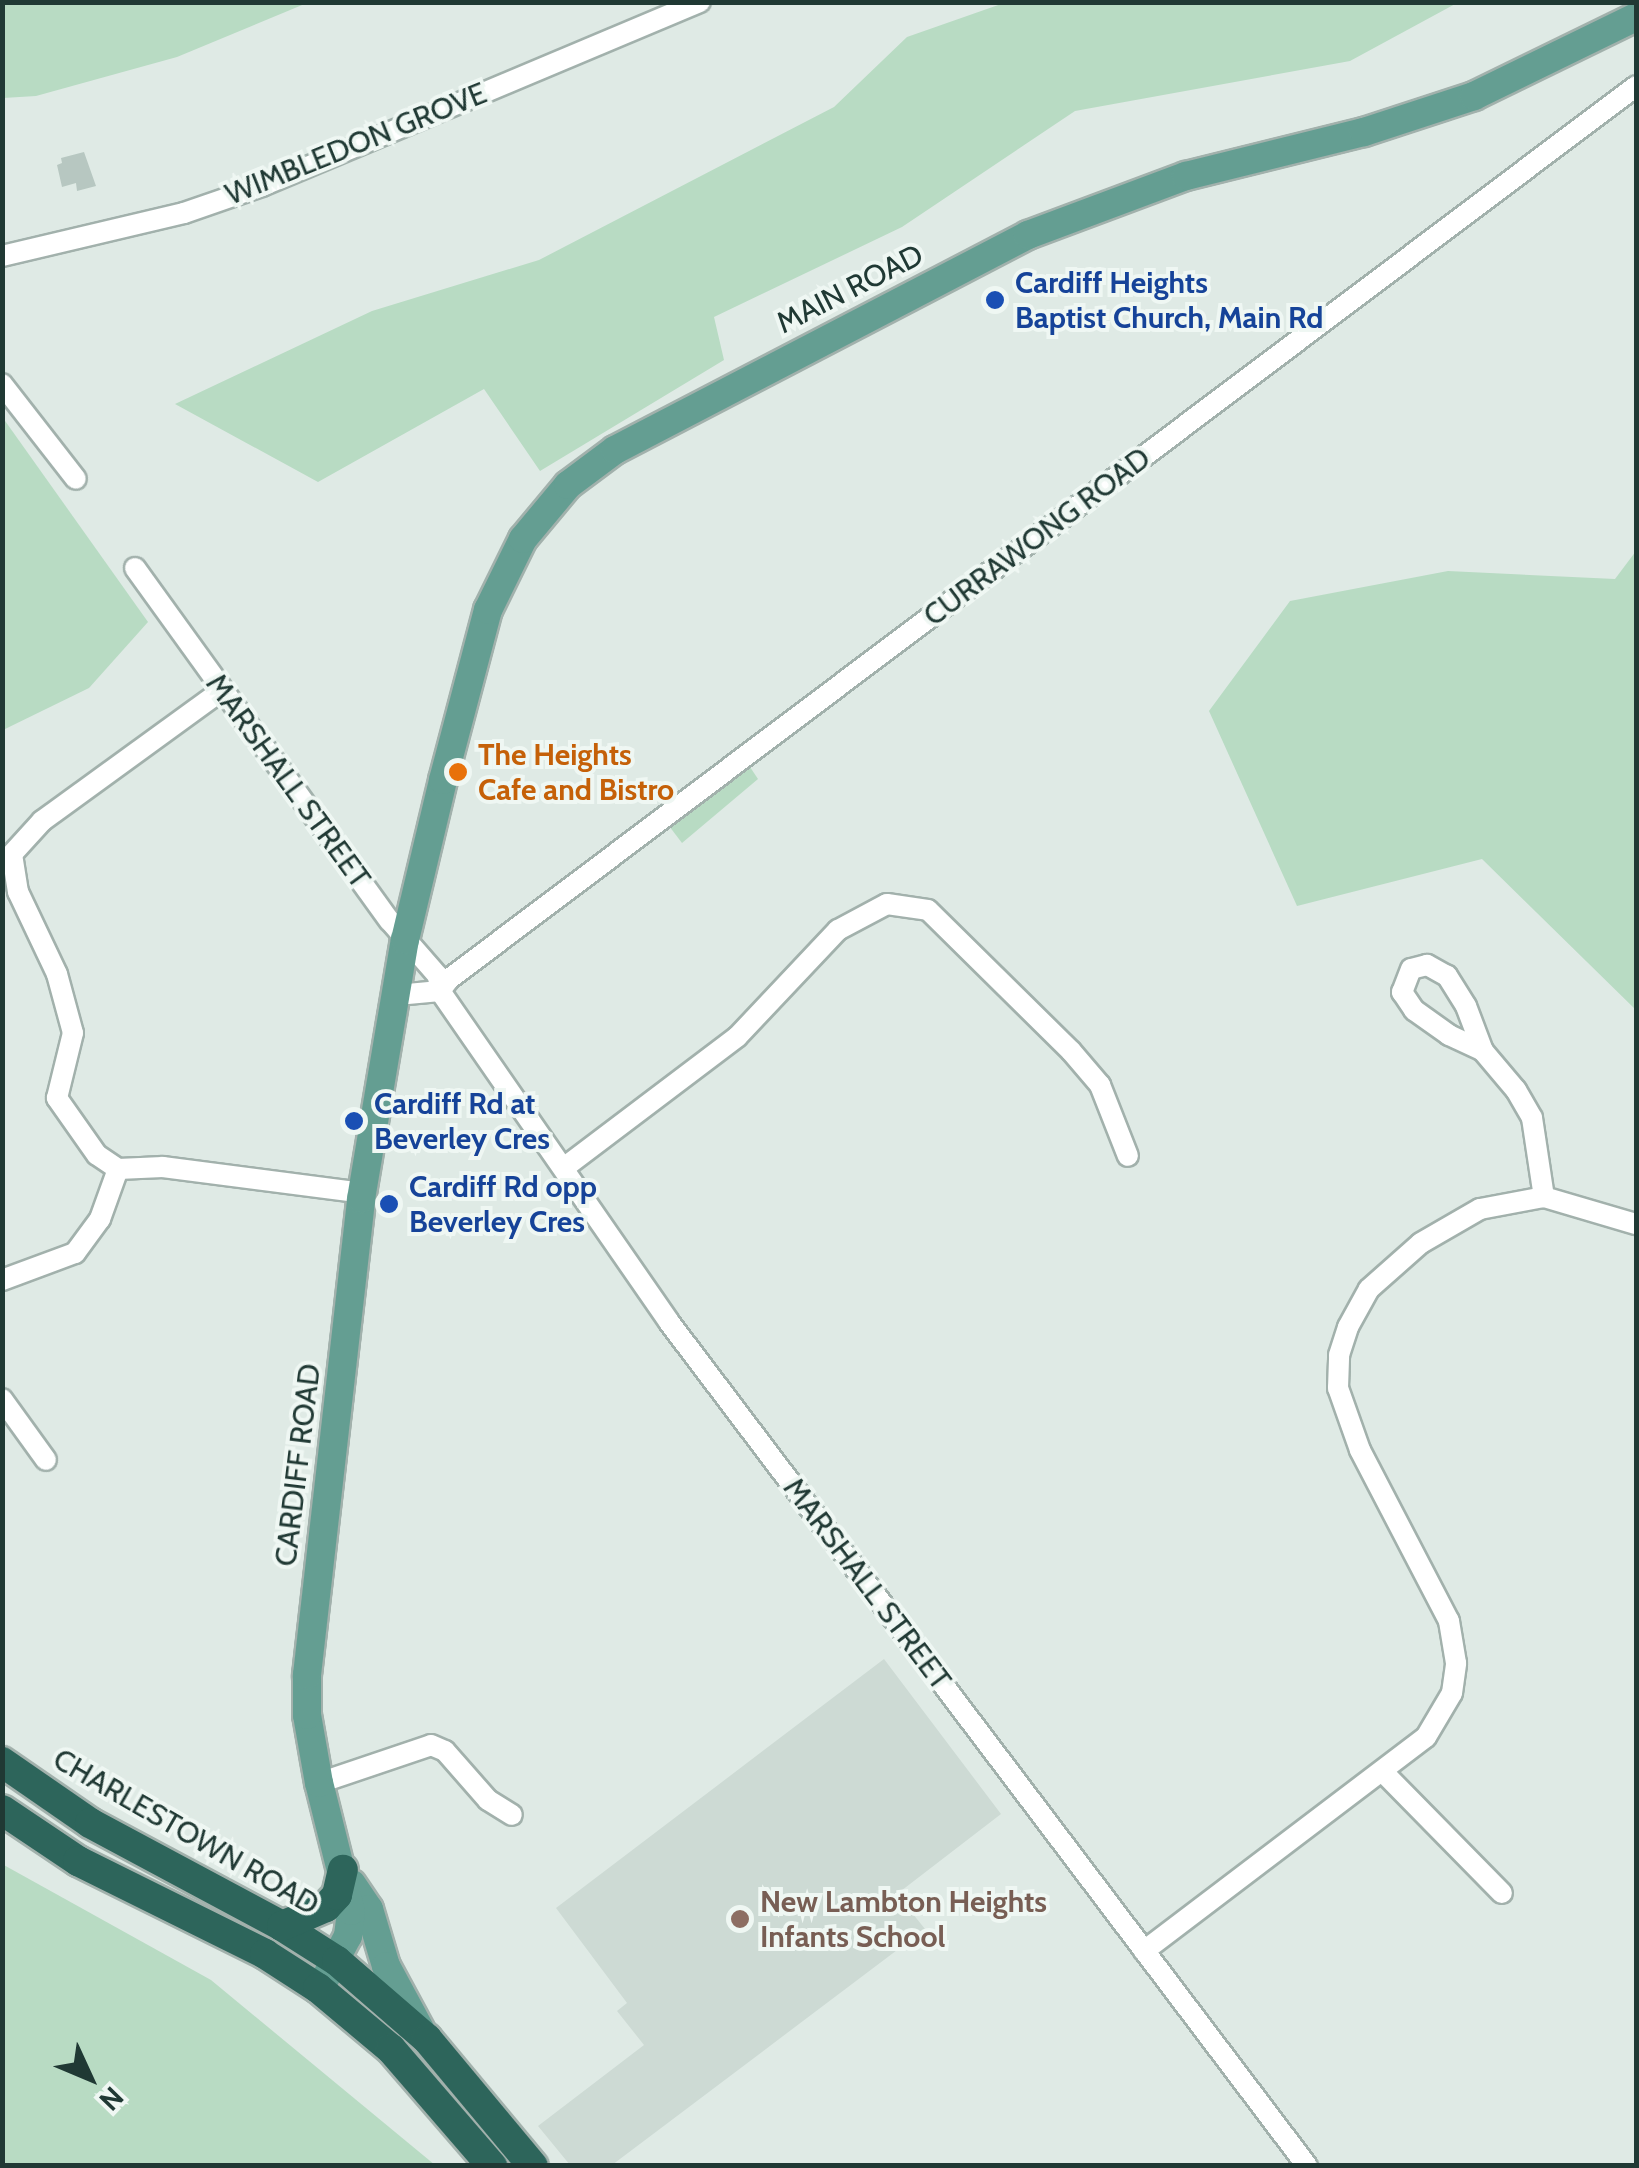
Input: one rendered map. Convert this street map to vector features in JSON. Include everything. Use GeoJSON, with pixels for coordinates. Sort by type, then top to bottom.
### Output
{"type":"FeatureCollection","features":[{"type":"Feature","properties":{"kind":"highway","name":"CHARLESTOWN ROAD"},"geometry":{"type":"LineString","coordinates":[[2,1762],[90,1823],[282,1926],[336,1961],[427,2039],[533,2166]]}},
{"type":"Feature","properties":{"kind":"highway"},"geometry":{"type":"LineString","coordinates":[[2,1810],[78,1861],[264,1954],[318,1988],[391,2050],[492,2166]]}},
{"type":"Feature","properties":{"kind":"highway"},"geometry":{"type":"LineString","coordinates":[[282,1926],[326,1908],[337,1895],[343,1870]]}},
{"type":"Feature","properties":{"kind":"main road","name":"MAIN ROAD"},"geometry":{"type":"LineString","coordinates":[[405,940],[488,610],[523,540],[584,474],[679,414],[1028,235],[1186,176],[1364,132],[1474,96],[1636,17]]}},
{"type":"Feature","properties":{"kind":"main road","name":"CARDIFF ROAD"},"geometry":{"type":"LineString","coordinates":[[318,1988],[336,1961],[350,1928],[343,1870],[318,1784],[307,1715],[308,1646],[362,1193],[405,940]]}},
{"type":"Feature","properties":{"kind":"main road"},"geometry":{"type":"LineString","coordinates":[[343,1870],[369,1909],[386,1966],[427,2039]]}},
{"type":"Feature","properties":{"kind":"street","name":"WIMBLEDON GROVE"},"geometry":{"type":"LineString","coordinates":[[2,256],[184,213],[262,186],[700,2]]}},
{"type":"Feature","properties":{"kind":"street","name":"CURRAWONG ROAD"},"geometry":{"type":"LineString","coordinates":[[440,991],[448,979],[1636,86]]}},
{"type":"Feature","properties":{"kind":"street"},"geometry":{"type":"LineString","coordinates":[[2,384],[76,479]]}},
{"type":"Feature","properties":{"kind":"street","name":"MARSHALL STREET"},"geometry":{"type":"LineString","coordinates":[[136,568],[405,940],[438,976],[440,991],[669,1322],[1307,2166]]}},
{"type":"Feature","properties":{"kind":"street"},"geometry":{"type":"LineString","coordinates":[[222,691],[42,820],[12,854],[18,892],[56,974],[73,1033],[57,1098],[97,1155],[118,1169],[163,1167],[362,1193]]}},
{"type":"Feature","properties":{"kind":"street"},"geometry":{"type":"LineString","coordinates":[[564,1166],[737,1037],[838,930],[886,904],[928,910],[1071,1051],[1100,1085],[1128,1156]]}},
{"type":"Feature","properties":{"kind":"street"},"geometry":{"type":"LineString","coordinates":[[397,994],[440,991]]}},
{"type":"Feature","properties":{"kind":"street"},"geometry":{"type":"LineString","coordinates":[[1482,1051],[1516,1090],[1532,1118],[1544,1197]]}},
{"type":"Feature","properties":{"kind":"street"},"geometry":{"type":"LineString","coordinates":[[2,1280],[74,1253],[100,1219],[118,1169]]}},
{"type":"Feature","properties":{"kind":"street"},"geometry":{"type":"LineString","coordinates":[[1144,1952],[1426,1737],[1442,1716],[1452,1693],[1455,1640],[1345,1418],[1338,1388],[1339,1355],[1361,1301],[1387,1269],[1464,1217],[1544,1197],[1636,1224]]}},
{"type":"Feature","properties":{"kind":"street"},"geometry":{"type":"LineString","coordinates":[[2,1399],[46,1460]]}},
{"type":"Feature","properties":{"kind":"street"},"geometry":{"type":"LineString","coordinates":[[318,1784],[431,1744],[445,1751],[488,1800],[512,1814]]}},
{"type":"Feature","properties":{"kind":"street"},"geometry":{"type":"LineString","coordinates":[[1382,1770],[1502,1893]]}},
{"type":"Feature","properties":{"kind":"shaded area","name":"New Lambton Heights Infants School"},"geometry":{"type":"Polygon","coordinates":[[[884,1659],[1001,1814],[897,1894],[925,1929],[612,2165],[570,2165],[538,2126],[644,2045],[617,2011],[627,2003],[556,1908],[884,1659]]]}},
{"type":"Feature","properties":{"kind":"green space"},"geometry":{"type":"Polygon","coordinates":[[[2,3],[307,3],[177,57],[36,96],[3,98],[2,3]]]}},
{"type":"Feature","properties":{"kind":"green space"},"geometry":{"type":"Polygon","coordinates":[[[1004,3],[1457,3],[1350,61],[1075,111],[902,227],[714,317],[724,360],[540,471],[484,389],[318,482],[175,404],[372,311],[539,260],[834,107],[907,37],[1004,3]]]}},
{"type":"Feature","properties":{"kind":"green space"},"geometry":{"type":"Polygon","coordinates":[[[3,418],[148,622],[89,688],[3,730],[3,418]]]}},
{"type":"Feature","properties":{"kind":"green space"},"geometry":{"type":"Polygon","coordinates":[[[1636,551],[1636,1010],[1482,859],[1297,906],[1209,711],[1290,601],[1448,571],[1615,579],[1636,551]]]}},
{"type":"Feature","properties":{"kind":"green space"},"geometry":{"type":"Polygon","coordinates":[[[746,761],[758,779],[682,843],[666,822],[746,761]]]}},
{"type":"Feature","properties":{"kind":"green space"},"geometry":{"type":"Polygon","coordinates":[[[2,1864],[211,1980],[435,2165],[3,2165],[2,1864]]]}},
{"type":"Feature","properties":{"kind":"building"},"geometry":{"type":"Polygon","coordinates":[[[84,152],[96,186],[77,191],[76,183],[62,187],[57,165],[62,163],[61,158],[84,152]]]}},
{"type":"Feature","properties":{"kind":"place","name":"Cardiff Heights Baptist Church, Main Rd"},"geometry":{"type":"Point","coordinates":[995,300]}},
{"type":"Feature","properties":{"kind":"place","name":"The Heights Cafe and Bistro"},"geometry":{"type":"Point","coordinates":[458,772]}},
{"type":"Feature","properties":{"kind":"place","name":"Cardiff Rd at Beverley Cres"},"geometry":{"type":"Point","coordinates":[354,1121]}},
{"type":"Feature","properties":{"kind":"place","name":"Cardiff Rd opp Beverley Cres"},"geometry":{"type":"Point","coordinates":[389,1204]}},
{"type":"Feature","properties":{"kind":"place","name":"New Lambton Heights Infants School"},"geometry":{"type":"Point","coordinates":[740,1919]}}]}
